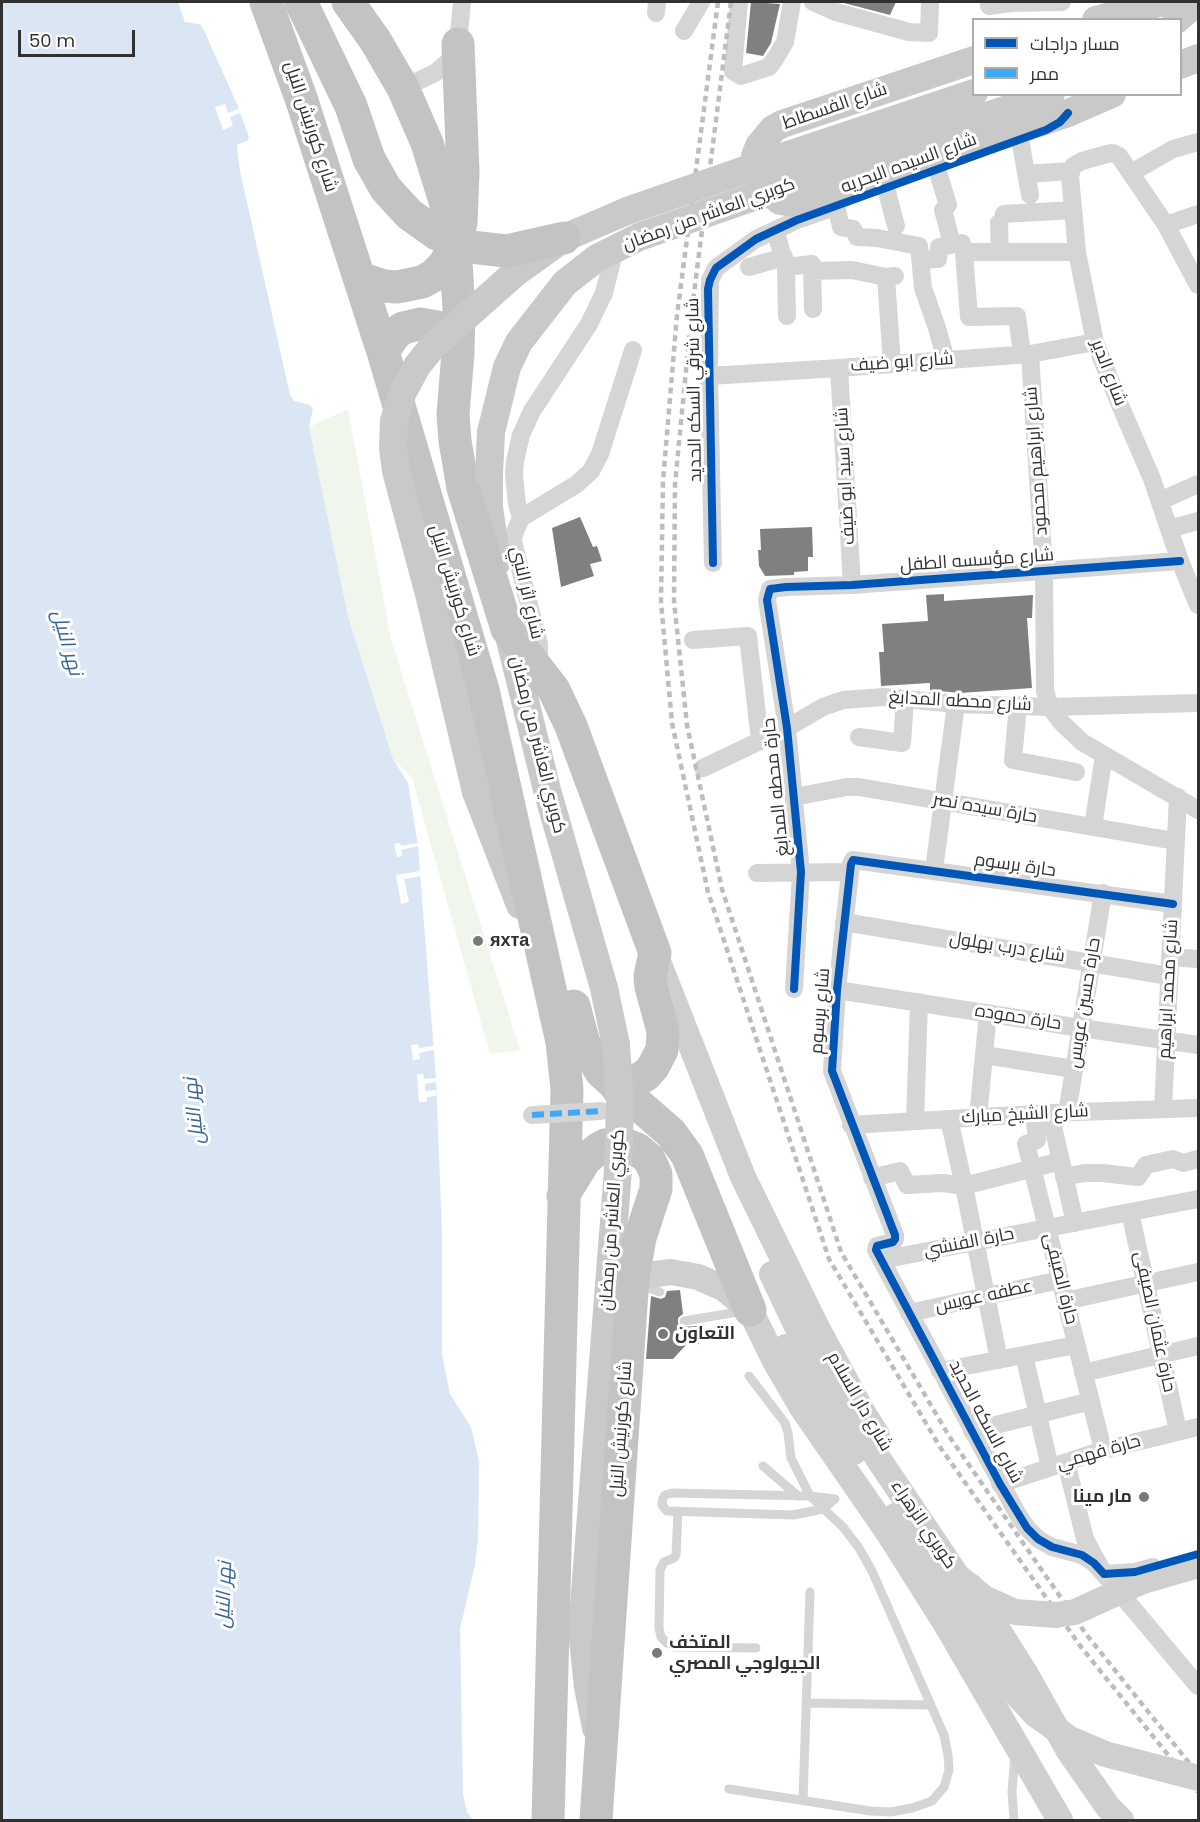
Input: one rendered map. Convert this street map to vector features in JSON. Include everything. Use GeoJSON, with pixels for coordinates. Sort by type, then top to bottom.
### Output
{"type":"FeatureCollection","features":[{"type":"Feature","properties":{"kind":"highway","name":"شارع كورنيش النيل"},"geometry":{"type":"LineString","coordinates":[[266,2],[301,98],[384,356],[483,690],[558,1018],[567,1089],[548,1821]]}},
{"type":"Feature","properties":{"kind":"highway"},"geometry":{"type":"LineString","coordinates":[[301,2],[351,106],[376,174],[396,202],[408,214],[437,234],[453,241],[488,250],[506,251],[564,238]]}},
{"type":"Feature","properties":{"kind":"highway"},"geometry":{"type":"LineString","coordinates":[[348,2],[375,40],[403,88],[416,115],[437,172],[456,248],[459,309],[453,414],[455,441],[463,488],[507,629],[554,690],[572,726],[655,953],[650,976],[663,1031],[662,1050],[646,1075],[609,1099]]}},
{"type":"Feature","properties":{"kind":"highway"},"geometry":{"type":"LineString","coordinates":[[359,278],[371,283],[397,287],[422,282],[438,271],[456,248],[461,223],[463,172],[458,44]]}},
{"type":"Feature","properties":{"kind":"highway"},"geometry":{"type":"LineString","coordinates":[[384,356],[390,340],[396,333],[403,328],[420,324],[437,327],[444,332],[455,345],[458,353]]}},
{"type":"Feature","properties":{"kind":"highway"},"geometry":{"type":"LineString","coordinates":[[527,889],[541,905],[555,931],[584,1043],[601,1072],[609,1099],[671,1132],[687,1155],[750,1311]]}},
{"type":"Feature","properties":{"kind":"highway","name":"شارع كورنيش النيل"},"geometry":{"type":"LineString","coordinates":[[563,1197],[585,1160],[605,1145],[622,1143],[630,1145],[649,1159],[656,1174],[656,1189],[640,1238],[642,1284],[600,1742],[596,1821]]}},
{"type":"Feature","properties":{"kind":"main road"},"geometry":{"type":"LineString","coordinates":[[1103,18],[1162,2]]}},
{"type":"Feature","properties":{"kind":"main road"},"geometry":{"type":"LineString","coordinates":[[1178,18],[1197,2]]}},
{"type":"Feature","properties":{"kind":"main road"},"geometry":{"type":"LineString","coordinates":[[1182,48],[1198,44]]}},
{"type":"Feature","properties":{"kind":"main road"},"geometry":{"type":"LineString","coordinates":[[1182,64],[1198,58]]}},
{"type":"Feature","properties":{"kind":"main road","name":"شارع الفسطاط"},"geometry":{"type":"LineString","coordinates":[[972,61],[782,124],[773,129],[759,146],[755,156],[757,178],[763,187],[780,201],[801,204],[1060,104],[1102,96]]}},
{"type":"Feature","properties":{"kind":"main road","name":"كوبري العاشر من رمضان"},"geometry":{"type":"LineString","coordinates":[[545,967],[476,792],[430,598],[396,471],[393,448],[394,421],[402,394],[417,366],[433,346],[514,274],[564,238],[627,211],[972,94]]}},
{"type":"Feature","properties":{"kind":"main road","name":"كوبري العاشر من رمضان"},"geometry":{"type":"LineString","coordinates":[[600,1742],[592,1714],[582,1631],[620,1137],[619,1075],[611,1016],[604,988],[547,790],[507,629],[489,507],[489,475],[491,432],[507,367],[519,342],[565,283],[597,258],[639,237],[796,182],[1060,104]]}},
{"type":"Feature","properties":{"kind":"main road","name":"شارع دار السلام"},"geometry":{"type":"LineString","coordinates":[[655,953],[742,1178],[794,1283],[863,1413],[943,1545],[1025,1672],[1069,1751],[1120,1821]]}},
{"type":"Feature","properties":{"kind":"main road","name":"كوبري الزهراء"},"geometry":{"type":"LineString","coordinates":[[742,1178],[753,1227],[802,1337],[861,1433],[957,1576],[969,1588],[984,1598],[1015,1612],[1056,1615],[1076,1612],[1143,1581],[1198,1565]]}},
{"type":"Feature","properties":{"kind":"main road"},"geometry":{"type":"LineString","coordinates":[[642,1284],[671,1272],[698,1277],[723,1288],[750,1311],[846,1494],[888,1532],[940,1615],[1060,1821]]}},
{"type":"Feature","properties":{"kind":"main road","name":"كوبري الزهراء"},"geometry":{"type":"LineString","coordinates":[[750,1311],[790,1353],[894,1516],[1008,1685],[1036,1715],[1070,1739],[1096,1751],[1198,1778]]}},
{"type":"Feature","properties":{"kind":"street"},"geometry":{"type":"LineString","coordinates":[[403,88],[442,68],[449,61],[458,44],[462,2]]}},
{"type":"Feature","properties":{"kind":"street"},"geometry":{"type":"LineString","coordinates":[[684,31],[701,2]]}},
{"type":"Feature","properties":{"kind":"street"},"geometry":{"type":"LineString","coordinates":[[740,2],[733,71],[736,74],[747,75],[769,67],[775,59],[785,42],[792,2]]}},
{"type":"Feature","properties":{"kind":"street"},"geometry":{"type":"LineString","coordinates":[[825,4],[909,32],[929,33],[930,2]]}},
{"type":"Feature","properties":{"kind":"street"},"geometry":{"type":"LineString","coordinates":[[989,2],[989,6],[1062,2]]}},
{"type":"Feature","properties":{"kind":"street","name":"شارع السيده البحريه"},"geometry":{"type":"LineString","coordinates":[[756,239],[836,206],[1053,126],[1060,104]]}},
{"type":"Feature","properties":{"kind":"street"},"geometry":{"type":"LineString","coordinates":[[1020,139],[1030,195]]}},
{"type":"Feature","properties":{"kind":"street"},"geometry":{"type":"LineString","coordinates":[[1131,173],[1173,149],[1198,142]]}},
{"type":"Feature","properties":{"kind":"street"},"geometry":{"type":"LineString","coordinates":[[1026,174],[1071,171],[1077,163],[1107,154],[1113,153],[1119,156],[1166,225],[1198,285]]}},
{"type":"Feature","properties":{"kind":"street"},"geometry":{"type":"LineString","coordinates":[[937,169],[948,205],[943,210],[958,248]]}},
{"type":"Feature","properties":{"kind":"street","name":"شارع الدير"},"geometry":{"type":"LineString","coordinates":[[1071,171],[1077,252],[1095,342],[1152,479],[1180,561],[1194,582],[1198,605]]}},
{"type":"Feature","properties":{"kind":"street"},"geometry":{"type":"LineString","coordinates":[[885,188],[896,226]]}},
{"type":"Feature","properties":{"kind":"street"},"geometry":{"type":"LineString","coordinates":[[836,206],[842,227],[853,229],[857,237],[877,238],[919,246],[923,288],[946,360]]}},
{"type":"Feature","properties":{"kind":"street"},"geometry":{"type":"LineString","coordinates":[[1000,252],[1002,219],[1073,210]]}},
{"type":"Feature","properties":{"kind":"street"},"geometry":{"type":"LineString","coordinates":[[1166,225],[1198,214]]}},
{"type":"Feature","properties":{"kind":"street"},"geometry":{"type":"LineString","coordinates":[[775,230],[785,262],[787,316]]}},
{"type":"Feature","properties":{"kind":"street","name":"شارع شرقي السكه الحديد"},"geometry":{"type":"LineString","coordinates":[[713,563],[709,376],[710,280],[716,268],[756,239]]}},
{"type":"Feature","properties":{"kind":"street"},"geometry":{"type":"LineString","coordinates":[[921,260],[938,259],[939,247],[1000,252],[1077,252]]}},
{"type":"Feature","properties":{"kind":"street","name":"شارع ابراهيم محمود"},"geometry":{"type":"LineString","coordinates":[[958,248],[969,317],[1017,316],[1026,354],[1044,571],[1045,692],[1050,707]]}},
{"type":"Feature","properties":{"kind":"street"},"geometry":{"type":"LineString","coordinates":[[612,261],[604,293],[590,324],[532,411],[521,435],[514,475],[521,518],[577,484],[591,471],[600,454],[633,350]]}},
{"type":"Feature","properties":{"kind":"street"},"geometry":{"type":"LineString","coordinates":[[749,267],[785,262],[812,264],[818,283],[813,309]]}},
{"type":"Feature","properties":{"kind":"street"},"geometry":{"type":"LineString","coordinates":[[818,283],[852,270],[890,277],[892,364]]}},
{"type":"Feature","properties":{"kind":"street","name":"شارع ابو ضيف"},"geometry":{"type":"LineString","coordinates":[[709,376],[1026,354],[1095,342]]}},
{"type":"Feature","properties":{"kind":"street","name":"شارع سيد ابو ضيف"},"geometry":{"type":"LineString","coordinates":[[839,368],[852,585]]}},
{"type":"Feature","properties":{"kind":"street"},"geometry":{"type":"LineString","coordinates":[[1160,501],[1198,484]]}},
{"type":"Feature","properties":{"kind":"street","name":"شارع اثر النبي"},"geometry":{"type":"LineString","coordinates":[[521,518],[513,541],[539,644],[539,669]]}},
{"type":"Feature","properties":{"kind":"street"},"geometry":{"type":"LineString","coordinates":[[1169,529],[1198,521]]}},
{"type":"Feature","properties":{"kind":"street","name":"شارع مؤسسه الطفل"},"geometry":{"type":"LineString","coordinates":[[776,588],[852,585],[1180,561]]}},
{"type":"Feature","properties":{"kind":"street","name":"حارة محطه المدابغ"},"geometry":{"type":"LineString","coordinates":[[776,588],[770,590],[767,600],[787,728],[801,872],[794,989]]}},
{"type":"Feature","properties":{"kind":"street"},"geometry":{"type":"LineString","coordinates":[[693,640],[748,636],[760,741]]}},
{"type":"Feature","properties":{"kind":"street","name":"شارع محطه المدابغ"},"geometry":{"type":"LineString","coordinates":[[703,768],[787,728],[804,716],[843,700],[884,697],[956,704],[1050,707],[1061,722],[1082,742],[1198,810]]}},
{"type":"Feature","properties":{"kind":"street"},"geometry":{"type":"LineString","coordinates":[[859,737],[902,743],[905,699]]}},
{"type":"Feature","properties":{"kind":"street"},"geometry":{"type":"LineString","coordinates":[[1050,707],[1198,703]]}},
{"type":"Feature","properties":{"kind":"street"},"geometry":{"type":"LineString","coordinates":[[934,870],[956,704]]}},
{"type":"Feature","properties":{"kind":"street"},"geometry":{"type":"LineString","coordinates":[[1018,705],[1013,760],[1076,771]]}},
{"type":"Feature","properties":{"kind":"street"},"geometry":{"type":"LineString","coordinates":[[1093,827],[1104,755]]}},
{"type":"Feature","properties":{"kind":"street","name":"حارة سيده نصر"},"geometry":{"type":"LineString","coordinates":[[794,797],[854,786],[1176,841]]}},
{"type":"Feature","properties":{"kind":"street","name":"شارع محمد ابراهيم"},"geometry":{"type":"LineString","coordinates":[[1163,1109],[1178,797]]}},
{"type":"Feature","properties":{"kind":"street","name":"حارة برسوم"},"geometry":{"type":"LineString","coordinates":[[757,873],[801,872],[851,866],[934,870],[1173,904]]}},
{"type":"Feature","properties":{"kind":"street","name":"شارع برسوم"},"geometry":{"type":"LineString","coordinates":[[851,866],[837,990],[832,1071],[895,1239],[878,1254]]}},
{"type":"Feature","properties":{"kind":"street","name":"حارة حسين عويس"},"geometry":{"type":"LineString","coordinates":[[1050,1114],[1074,1069],[1103,893]]}},
{"type":"Feature","properties":{"kind":"street","name":"شارع درب بهلول"},"geometry":{"type":"LineString","coordinates":[[844,922],[1092,962],[1169,967],[1198,959]]}},
{"type":"Feature","properties":{"kind":"street","name":"حارة حموده"},"geometry":{"type":"LineString","coordinates":[[837,990],[1198,1045]]}},
{"type":"Feature","properties":{"kind":"street"},"geometry":{"type":"LineString","coordinates":[[915,1121],[919,1002]]}},
{"type":"Feature","properties":{"kind":"street"},"geometry":{"type":"LineString","coordinates":[[978,1118],[988,1013]]}},
{"type":"Feature","properties":{"kind":"street"},"geometry":{"type":"LineString","coordinates":[[984,1055],[1074,1069]]}},
{"type":"Feature","properties":{"kind":"street"},"geometry":{"type":"LineString","coordinates":[[532,1115],[609,1099]]}},
{"type":"Feature","properties":{"kind":"street","name":"شارع الشيخ مبارك"},"geometry":{"type":"LineString","coordinates":[[851,1125],[1163,1109],[1198,1110]]}},
{"type":"Feature","properties":{"kind":"street"},"geometry":{"type":"LineString","coordinates":[[1050,1114],[1075,1223]]}},
{"type":"Feature","properties":{"kind":"street","name":"حارة الصيفى"},"geometry":{"type":"LineString","coordinates":[[1050,1114],[1037,1140],[1026,1144],[1103,1450]]}},
{"type":"Feature","properties":{"kind":"street"},"geometry":{"type":"LineString","coordinates":[[949,1119],[999,1360]]}},
{"type":"Feature","properties":{"kind":"street"},"geometry":{"type":"LineString","coordinates":[[872,1178],[900,1170],[907,1185],[943,1183],[964,1186],[1032,1170],[1063,1169],[1138,1178],[1146,1165],[1173,1159],[1183,1162],[1198,1159]]}},
{"type":"Feature","properties":{"kind":"street","name":"حارة الفنشي"},"geometry":{"type":"LineString","coordinates":[[878,1254],[975,1242],[1198,1199]]}},
{"type":"Feature","properties":{"kind":"street","name":"حارة عثمان الصيفى"},"geometry":{"type":"LineString","coordinates":[[1130,1212],[1178,1431]]}},
{"type":"Feature","properties":{"kind":"street","name":"شارع السكه الحديد"},"geometry":{"type":"LineString","coordinates":[[878,1254],[1000,1484],[1027,1528],[1038,1539],[1052,1547],[1082,1555],[1104,1574]]}},
{"type":"Feature","properties":{"kind":"street"},"geometry":{"type":"LineString","coordinates":[[1065,1301],[1198,1272]]}},
{"type":"Feature","properties":{"kind":"street","name":"عطفه عويس"},"geometry":{"type":"LineString","coordinates":[[909,1313],[1060,1280]]}},
{"type":"Feature","properties":{"kind":"street"},"geometry":{"type":"LineString","coordinates":[[940,1371],[1076,1345]]}},
{"type":"Feature","properties":{"kind":"street"},"geometry":{"type":"LineString","coordinates":[[1083,1373],[1198,1346]]}},
{"type":"Feature","properties":{"kind":"street"},"geometry":{"type":"LineString","coordinates":[[1024,1355],[1038,1414],[1085,1539],[1104,1574],[1198,1686]]}},
{"type":"Feature","properties":{"kind":"street"},"geometry":{"type":"LineString","coordinates":[[972,1431],[1090,1401]]}},
{"type":"Feature","properties":{"kind":"street","name":"حارة فهمي"},"geometry":{"type":"LineString","coordinates":[[1000,1484],[1103,1450],[1198,1427]]}},
{"type":"Feature","properties":{"kind":"street"},"geometry":{"type":"LineString","coordinates":[[1104,1574],[1135,1572],[1198,1554]]}},
{"type":"Feature","properties":{"kind":"lane"},"geometry":{"type":"LineString","coordinates":[[684,1321],[750,1311]]}},
{"type":"Feature","properties":{"kind":"lane"},"geometry":{"type":"LineString","coordinates":[[729,1788],[870,1811],[891,1812],[932,1801],[944,1787],[949,1770],[944,1735],[872,1571],[859,1548],[843,1527],[810,1496],[791,1458],[785,1423],[749,1376]]}},
{"type":"Feature","properties":{"kind":"lane"},"geometry":{"type":"LineString","coordinates":[[763,1466],[798,1496]]}},
{"type":"Feature","properties":{"kind":"lane"},"geometry":{"type":"LineString","coordinates":[[672,1492],[798,1496],[846,1494],[823,1509],[808,1514],[793,1515],[667,1511],[664,1509],[663,1498],[672,1492]]}},
{"type":"Feature","properties":{"kind":"lane"},"geometry":{"type":"LineString","coordinates":[[678,1511],[676,1555],[664,1562],[660,1570],[659,1628],[661,1637],[675,1647],[756,1648]]}},
{"type":"Feature","properties":{"kind":"lane"},"geometry":{"type":"LineString","coordinates":[[803,1800],[810,1592]]}},
{"type":"Feature","properties":{"kind":"lane"},"geometry":{"type":"LineString","coordinates":[[806,1703],[931,1705]]}},
{"type":"Feature","properties":{"kind":"lane"},"geometry":{"type":"LineString","coordinates":[[1014,1821],[1012,1784],[1016,1744]]}},
{"type":"Feature","properties":{"kind":"shaded area"},"geometry":{"type":"Polygon","coordinates":[[[348,409],[391,639],[520,1050],[490,1054],[412,778],[393,759],[348,616],[309,427],[348,409]]]}},
{"type":"Feature","properties":{"kind":"water","name":"نهر النيل"},"geometry":{"type":"Polygon","coordinates":[[[2,2],[178,2],[185,22],[202,26],[237,104],[249,137],[247,141],[238,144],[240,171],[290,395],[294,401],[310,405],[313,409],[309,427],[348,616],[393,759],[408,783],[418,846],[436,1078],[442,1232],[442,1354],[450,1394],[471,1427],[479,1462],[478,1540],[475,1565],[460,1629],[463,1795],[467,1812],[473,1820],[2,1820],[2,2]]]}},
{"type":"Feature","properties":{"kind":"pier"},"geometry":{"type":"Polygon","coordinates":[[[225,104],[228,113],[239,109],[240,113],[230,117],[233,126],[223,130],[215,107],[225,104]]]}},
{"type":"Feature","properties":{"kind":"pier"},"geometry":{"type":"Polygon","coordinates":[[[400,843],[401,846],[417,843],[418,846],[401,850],[402,856],[397,857],[394,844],[400,843]]]}},
{"type":"Feature","properties":{"kind":"pier"},"geometry":{"type":"Polygon","coordinates":[[[420,871],[421,876],[404,879],[409,902],[401,904],[396,875],[420,871]]]}},
{"type":"Feature","properties":{"kind":"pier"},"geometry":{"type":"Polygon","coordinates":[[[418,1044],[419,1048],[434,1046],[434,1050],[419,1053],[420,1059],[413,1060],[411,1045],[418,1044]]]}},
{"type":"Feature","properties":{"kind":"pier"},"geometry":{"type":"Polygon","coordinates":[[[417,1074],[423,1074],[424,1079],[436,1078],[436,1082],[425,1084],[425,1091],[436,1090],[436,1096],[427,1097],[427,1102],[419,1102],[417,1074]]]}},
{"type":"Feature","properties":{"kind":"building"},"geometry":{"type":"Polygon","coordinates":[[[751,2],[780,4],[771,43],[763,56],[746,53],[751,2]]]}},
{"type":"Feature","properties":{"kind":"building"},"geometry":{"type":"Polygon","coordinates":[[[840,2],[896,2],[890,15],[840,2]]]}},
{"type":"Feature","properties":{"kind":"building"},"geometry":{"type":"Polygon","coordinates":[[[580,517],[593,547],[597,546],[602,561],[590,564],[594,576],[561,587],[552,528],[580,517]]]}},
{"type":"Feature","properties":{"kind":"building"},"geometry":{"type":"Polygon","coordinates":[[[812,527],[813,557],[808,557],[808,571],[794,572],[794,575],[765,576],[759,566],[760,529],[812,527]]]}},
{"type":"Feature","properties":{"kind":"building"},"geometry":{"type":"Polygon","coordinates":[[[944,594],[944,601],[1033,595],[1032,618],[1027,618],[1032,688],[960,693],[930,690],[930,683],[881,686],[879,652],[884,652],[882,624],[928,621],[926,595],[944,594]]]}},
{"type":"Feature","properties":{"kind":"building"},"geometry":{"type":"Polygon","coordinates":[[[680,1290],[683,1314],[678,1318],[678,1323],[682,1327],[697,1326],[699,1344],[686,1345],[673,1359],[646,1359],[651,1296],[661,1299],[665,1297],[667,1291],[680,1290]]]}},
{"type":"Feature","properties":{"kind":"railway"},"geometry":{"type":"LineString","coordinates":[[718,2],[677,315],[663,481],[661,602],[672,723],[708,892],[829,1259],[940,1447],[1081,1647],[1198,1792]]}},
{"type":"Feature","properties":{"kind":"railway"},"geometry":{"type":"LineString","coordinates":[[731,2],[692,309],[675,484],[674,601],[687,725],[722,889],[841,1252],[949,1436],[1086,1634],[1198,1774]]}},
{"type":"Feature","properties":{"kind":"marked path"},"geometry":{"type":"LineString","coordinates":[[532,1115],[601,1111]]}},
{"type":"Feature","properties":{"kind":"cycle path"},"geometry":{"type":"LineString","coordinates":[[713,563],[708,289],[716,268],[756,239],[797,220],[1046,130],[1060,122],[1068,113]]}},
{"type":"Feature","properties":{"kind":"cycle path"},"geometry":{"type":"LineString","coordinates":[[794,989],[801,872],[787,728],[767,600],[770,589],[1180,561]]}},
{"type":"Feature","properties":{"kind":"cycle path"},"geometry":{"type":"LineString","coordinates":[[1173,904],[853,860],[837,990],[832,1071],[895,1235],[893,1242],[877,1246],[876,1250],[1000,1484],[1027,1528],[1038,1539],[1052,1547],[1082,1555],[1104,1574],[1135,1572],[1198,1554]]}},
{"type":"Feature","properties":{"kind":"place","name":"яхта"},"geometry":{"type":"Point","coordinates":[478,941]}},
{"type":"Feature","properties":{"kind":"place","name":"التعاون"},"geometry":{"type":"Point","coordinates":[663,1334]}},
{"type":"Feature","properties":{"kind":"place","name":"مار مينا"},"geometry":{"type":"Point","coordinates":[1144,1497]}},
{"type":"Feature","properties":{"kind":"place","name":"المتخف الجيولوجي المصري"},"geometry":{"type":"Point","coordinates":[657,1653]}}]}
